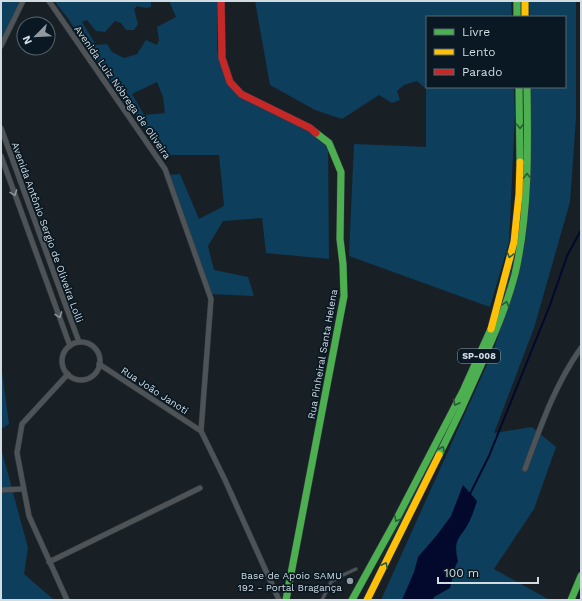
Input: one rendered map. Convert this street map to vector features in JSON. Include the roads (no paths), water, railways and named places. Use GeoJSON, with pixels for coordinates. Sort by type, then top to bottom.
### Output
{"type":"FeatureCollection","features":[{"type":"Feature","properties":{"kind":"main road","name":"Rua Pinheiral Santa Helena"},"geometry":{"type":"LineString","coordinates":[[221,1],[222,58],[230,82],[241,94],[310,128],[329,143],[341,172],[340,240],[343,264],[344,296],[286,600]]}},
{"type":"Feature","properties":{"kind":"main road"},"geometry":{"type":"LineString","coordinates":[[517,1],[517,16]]}},
{"type":"Feature","properties":{"kind":"main road"},"geometry":{"type":"LineString","coordinates":[[525,1],[525,16]]}},
{"type":"Feature","properties":{"kind":"main road","name":"SP-008"},"geometry":{"type":"LineString","coordinates":[[352,600],[395,522],[464,389],[490,333],[514,242],[519,186],[519,88]]}},
{"type":"Feature","properties":{"kind":"main road","name":"SP-008"},"geometry":{"type":"LineString","coordinates":[[367,600],[455,422],[494,336],[508,297],[515,274],[522,234],[527,182],[527,88]]}},
{"type":"Feature","properties":{"kind":"main road"},"geometry":{"type":"LineString","coordinates":[[571,600],[581,576]]}},
{"type":"Feature","properties":{"kind":"street"},"geometry":{"type":"LineString","coordinates":[[1,46],[23,1]]}},
{"type":"Feature","properties":{"kind":"street","name":"Avenida Luiz Nóbrega de Oliveira"},"geometry":{"type":"LineString","coordinates":[[50,1],[165,168],[168,176],[211,299],[201,431]]}},
{"type":"Feature","properties":{"kind":"street","name":"Avenida Antônio Sergio de Oliveira Lolli"},"geometry":{"type":"LineString","coordinates":[[1,128],[79,342]]}},
{"type":"Feature","properties":{"kind":"street","name":"Avenida Antônio Sergio de Oliveira Lolli"},"geometry":{"type":"LineString","coordinates":[[1,156],[70,346]]}},
{"type":"Feature","properties":{"kind":"street"},"geometry":{"type":"LineString","coordinates":[[79,342],[94,347],[98,353],[98,370],[84,380],[78,380],[68,374],[62,363],[65,350],[79,342]]}},
{"type":"Feature","properties":{"kind":"street"},"geometry":{"type":"LineString","coordinates":[[525,469],[542,423],[562,379],[572,359],[581,348]]}},
{"type":"Feature","properties":{"kind":"street","name":"Rua João Janoti"},"geometry":{"type":"LineString","coordinates":[[99,364],[201,431]]}},
{"type":"Feature","properties":{"kind":"street"},"geometry":{"type":"LineString","coordinates":[[67,600],[29,516],[17,453],[22,424],[68,374]]}},
{"type":"Feature","properties":{"kind":"street"},"geometry":{"type":"LineString","coordinates":[[201,431],[232,494],[279,600]]}},
{"type":"Feature","properties":{"kind":"street"},"geometry":{"type":"LineString","coordinates":[[49,562],[200,488]]}},
{"type":"Feature","properties":{"kind":"street"},"geometry":{"type":"LineString","coordinates":[[1,490],[23,489]]}},
{"type":"Feature","properties":{"kind":"lane"},"geometry":{"type":"LineString","coordinates":[[322,600],[331,582],[343,574],[356,569]]}},
{"type":"Feature","properties":{"kind":"waterway"},"geometry":{"type":"LineString","coordinates":[[469,496],[489,456],[550,305],[567,256],[581,230]]}},
{"type":"Feature","properties":{"kind":"place","name":"Base de Apoio SAMU 192 - Portal Bragança"},"geometry":{"type":"Point","coordinates":[350,581]}}]}
